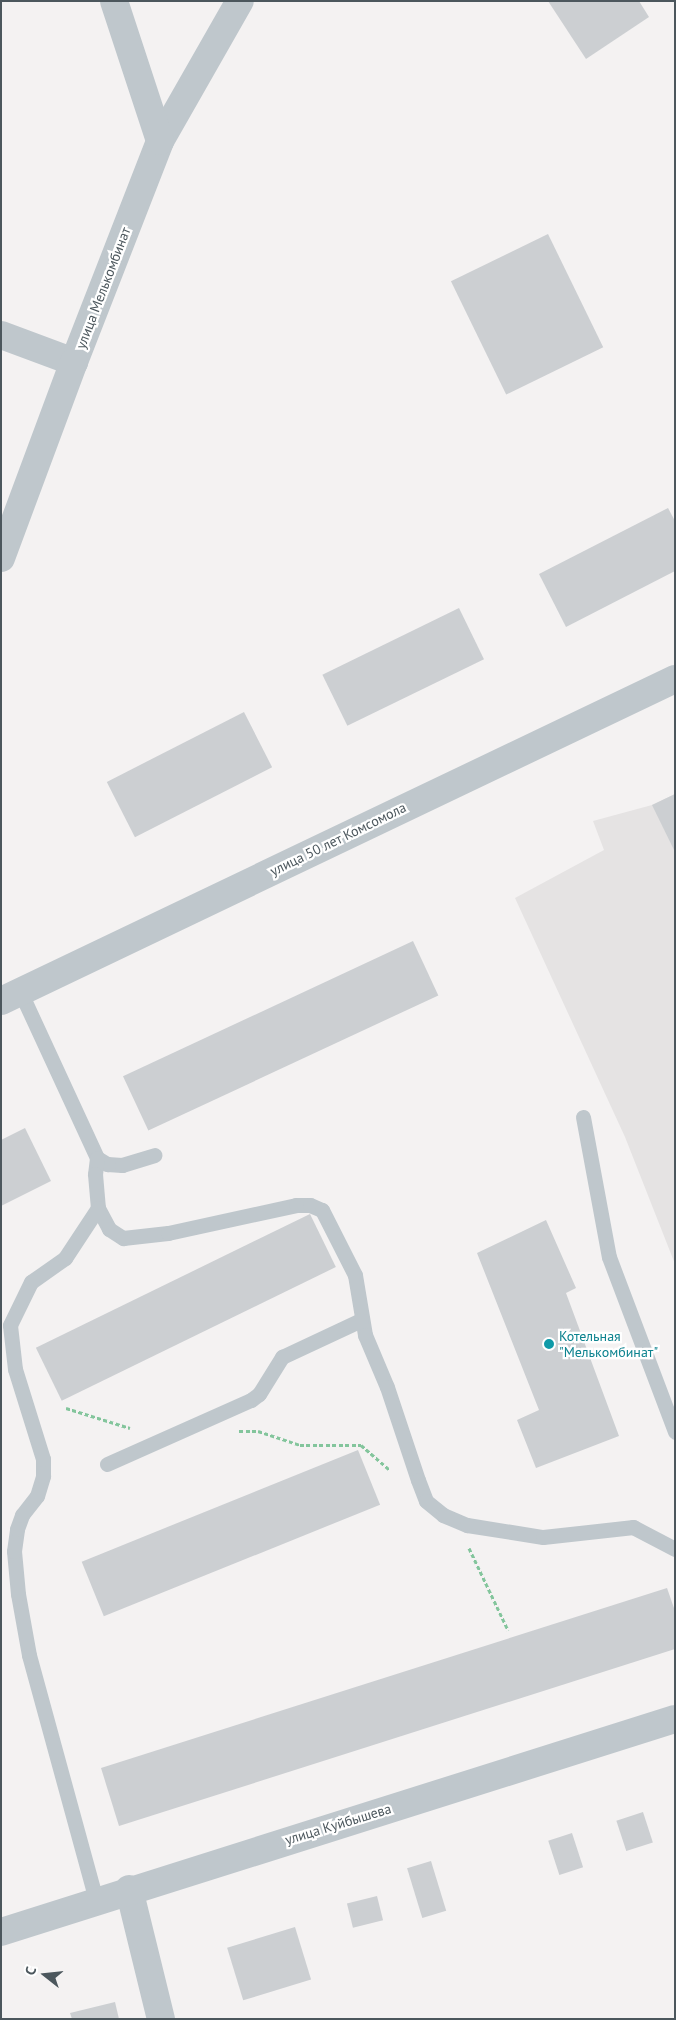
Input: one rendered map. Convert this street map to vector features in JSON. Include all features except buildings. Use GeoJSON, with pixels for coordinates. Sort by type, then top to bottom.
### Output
{"type":"FeatureCollection","features":[{"type":"Feature","properties":{"kind":"street"},"geometry":{"type":"LineString","coordinates":[[114,1],[160,141]]}},
{"type":"Feature","properties":{"kind":"street","name":"улица Мелькомбинат"},"geometry":{"type":"LineString","coordinates":[[1,335],[74,362],[160,141],[240,1]]}},
{"type":"Feature","properties":{"kind":"street"},"geometry":{"type":"LineString","coordinates":[[1,558],[74,362]]}},
{"type":"Feature","properties":{"kind":"street","name":"улица 50 лет Комсомола"},"geometry":{"type":"LineString","coordinates":[[11,996],[675,679]]}},
{"type":"Feature","properties":{"kind":"street","name":"улица Куйбышева"},"geometry":{"type":"LineString","coordinates":[[1,1932],[129,1889],[675,1719]]}},
{"type":"Feature","properties":{"kind":"street"},"geometry":{"type":"LineString","coordinates":[[129,1889],[161,2019]]}},
{"type":"Feature","properties":{"kind":"lane"},"geometry":{"type":"LineString","coordinates":[[11,996],[97,1158],[107,1164],[122,1165],[155,1156]]}},
{"type":"Feature","properties":{"kind":"lane"},"geometry":{"type":"LineString","coordinates":[[583,1117],[609,1257],[675,1432]]}},
{"type":"Feature","properties":{"kind":"lane"},"geometry":{"type":"LineString","coordinates":[[97,1158],[95,1174],[98,1208],[109,1229],[123,1238],[296,1205],[316,1206],[327,1216],[355,1276],[361,1320],[426,1501],[443,1516],[467,1526],[543,1537],[633,1527],[675,1549]]}},
{"type":"Feature","properties":{"kind":"lane"},"geometry":{"type":"LineString","coordinates":[[96,1900],[29,1655],[18,1594],[14,1551],[17,1529],[22,1515],[37,1496],[43,1476],[43,1460],[15,1369],[10,1325],[30,1282],[65,1258],[98,1208]]}},
{"type":"Feature","properties":{"kind":"lane"},"geometry":{"type":"LineString","coordinates":[[107,1464],[251,1400],[259,1394],[282,1357],[361,1320]]}},
{"type":"Feature","properties":{"kind":"shaded area"},"geometry":{"type":"Polygon","coordinates":[[[675,794],[675,1264],[625,1137],[515,898],[604,850],[593,821],[652,805],[675,794]]]}},
{"type":"Feature","properties":{"kind":"place","name":"Котельная \"Мелькомбинат\""},"geometry":{"type":"Point","coordinates":[549,1344]}}]}
